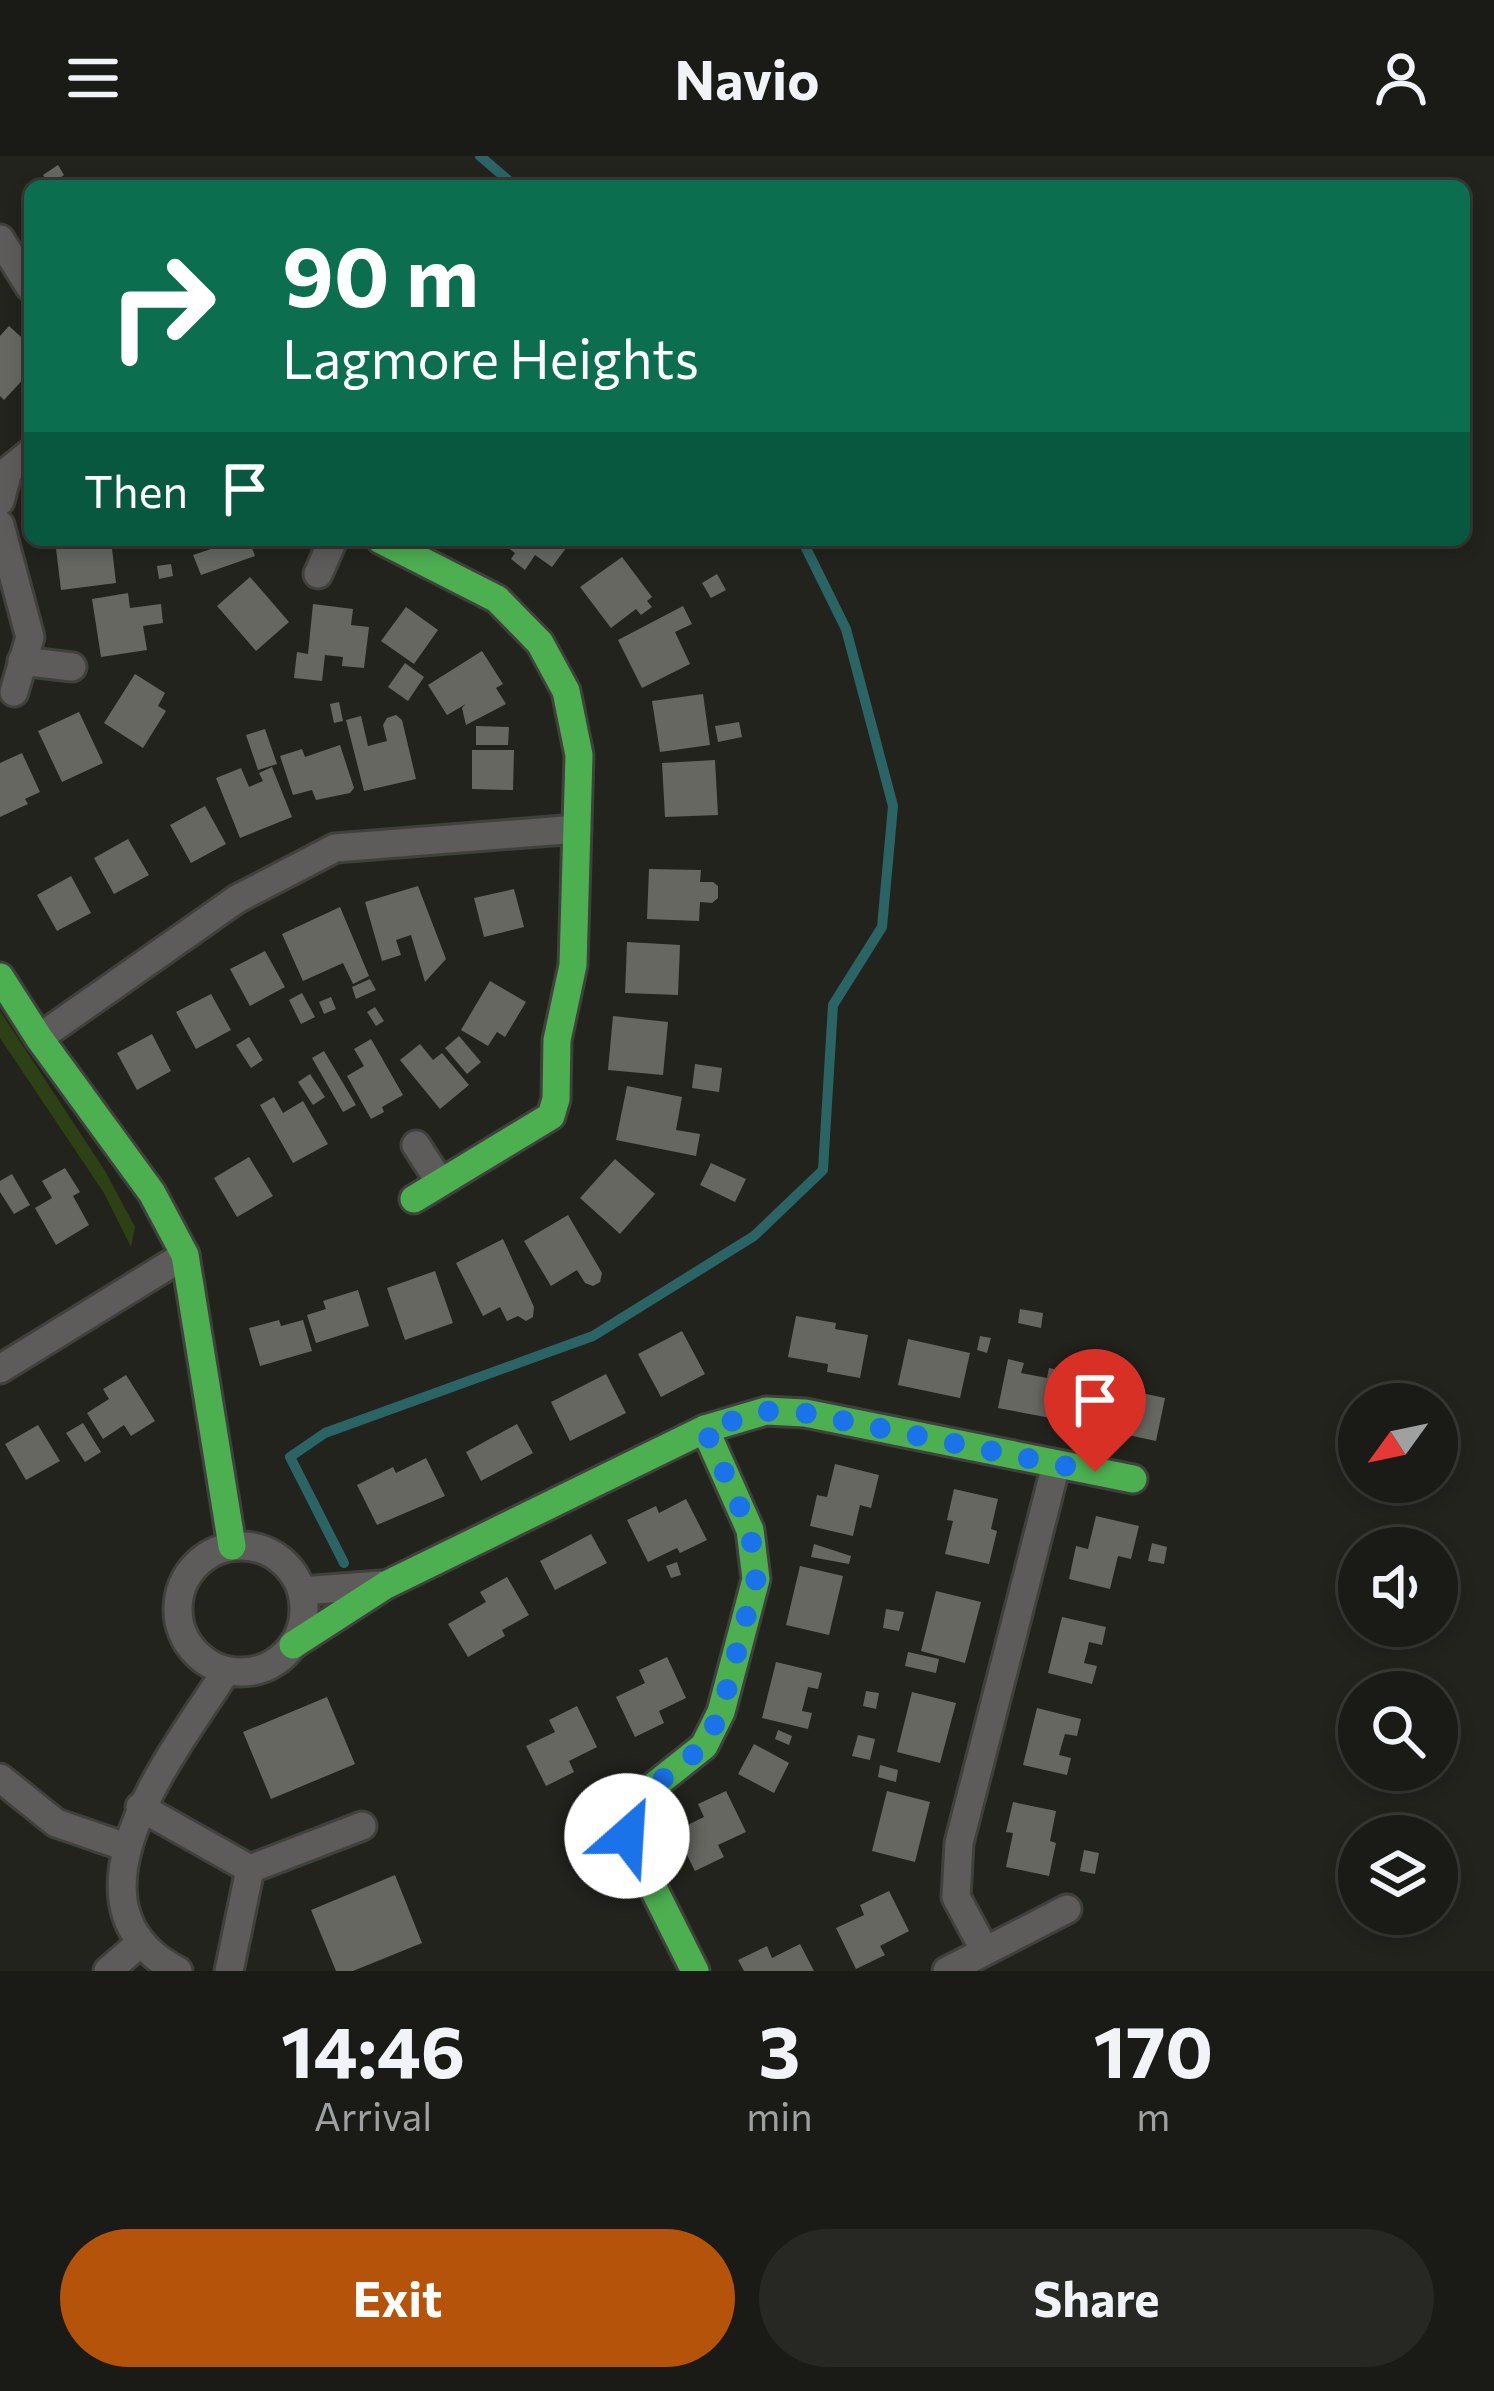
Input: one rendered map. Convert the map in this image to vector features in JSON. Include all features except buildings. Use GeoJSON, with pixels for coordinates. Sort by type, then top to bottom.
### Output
{"type":"FeatureCollection","features":[{"type":"Feature","properties":{"kind":"street"},"geometry":{"type":"LineString","coordinates":[[0,239],[24,277]]}},
{"type":"Feature","properties":{"kind":"street"},"geometry":{"type":"LineString","coordinates":[[0,501],[8,471],[24,458]]}},
{"type":"Feature","properties":{"kind":"street"},"geometry":{"type":"LineString","coordinates":[[0,524],[30,637],[14,692]]}},
{"type":"Feature","properties":{"kind":"street"},"geometry":{"type":"LineString","coordinates":[[318,574],[330,546]]}},
{"type":"Feature","properties":{"kind":"street"},"geometry":{"type":"LineString","coordinates":[[393,546],[497,599],[540,643],[566,691],[579,755],[573,965],[557,1040],[556,1099],[551,1116],[414,1199]]}},
{"type":"Feature","properties":{"kind":"street"},"geometry":{"type":"LineString","coordinates":[[22,661],[72,667]]}},
{"type":"Feature","properties":{"kind":"street"},"geometry":{"type":"LineString","coordinates":[[39,1038],[237,899],[335,848],[577,829]]}},
{"type":"Feature","properties":{"kind":"street"},"geometry":{"type":"LineString","coordinates":[[0,977],[152,1193],[185,1255],[232,1546]]}},
{"type":"Feature","properties":{"kind":"street"},"geometry":{"type":"LineString","coordinates":[[416,1145],[440,1182]]}},
{"type":"Feature","properties":{"kind":"street"},"geometry":{"type":"LineString","coordinates":[[0,1369],[185,1255]]}},
{"type":"Feature","properties":{"kind":"street"},"geometry":{"type":"LineString","coordinates":[[293,1645],[302,1628],[302,1591],[294,1575],[267,1552],[232,1546],[194,1567],[178,1606],[190,1647],[206,1662],[226,1670],[263,1668],[386,1585],[705,1429],[766,1411],[805,1413],[1133,1479]]}},
{"type":"Feature","properties":{"kind":"street"},"geometry":{"type":"LineString","coordinates":[[695,1971],[627,1836],[626,1808],[704,1746],[721,1712],[756,1579],[750,1530],[705,1429]]}},
{"type":"Feature","properties":{"kind":"street"},"geometry":{"type":"LineString","coordinates":[[985,1951],[956,1898],[959,1843],[1056,1465]]}},
{"type":"Feature","properties":{"kind":"street"},"geometry":{"type":"LineString","coordinates":[[302,1591],[386,1585]]}},
{"type":"Feature","properties":{"kind":"street"},"geometry":{"type":"LineString","coordinates":[[178,1971],[139,1944],[121,1891],[126,1847],[140,1807],[226,1670]]}},
{"type":"Feature","properties":{"kind":"street"},"geometry":{"type":"LineString","coordinates":[[0,1778],[56,1823],[126,1847]]}},
{"type":"Feature","properties":{"kind":"street"},"geometry":{"type":"LineString","coordinates":[[140,1807],[250,1869]]}},
{"type":"Feature","properties":{"kind":"street"},"geometry":{"type":"LineString","coordinates":[[250,1869],[362,1826]]}},
{"type":"Feature","properties":{"kind":"street"},"geometry":{"type":"LineString","coordinates":[[229,1971],[250,1869]]}},
{"type":"Feature","properties":{"kind":"street"},"geometry":{"type":"LineString","coordinates":[[947,1971],[1067,1909]]}},
{"type":"Feature","properties":{"kind":"street"},"geometry":{"type":"LineString","coordinates":[[108,1971],[139,1944]]}},
{"type":"Feature","properties":{"kind":"green space"},"geometry":{"type":"Polygon","coordinates":[[[0,1011],[105,1171],[135,1227],[131,1247],[104,1193],[0,1038],[0,1011]]]}},
{"type":"Feature","properties":{"kind":"waterway"},"geometry":{"type":"LineString","coordinates":[[480,156],[508,180]]}},
{"type":"Feature","properties":{"kind":"waterway"},"geometry":{"type":"LineString","coordinates":[[344,1563],[290,1457],[325,1433],[593,1336],[754,1236],[823,1170],[833,1005],[882,927],[893,806],[846,629],[805,546]]}},
{"type":"Feature","properties":{"kind":"traffic: fast"},"geometry":{"type":"LineString","coordinates":[[393,546],[497,599],[540,643],[566,691],[579,755],[573,965],[557,1040],[556,1099],[551,1116],[414,1199]]}},
{"type":"Feature","properties":{"kind":"traffic: fast"},"geometry":{"type":"LineString","coordinates":[[0,977],[152,1193],[185,1255],[232,1546]]}},
{"type":"Feature","properties":{"kind":"traffic: fast"},"geometry":{"type":"LineString","coordinates":[[293,1645],[386,1585],[705,1429],[766,1411],[805,1413],[1133,1479]]}},
{"type":"Feature","properties":{"kind":"traffic: fast"},"geometry":{"type":"LineString","coordinates":[[695,1971],[627,1836],[626,1808],[704,1746],[721,1712],[756,1579],[750,1530],[705,1429]]}},
{"type":"Feature","properties":{"kind":"route"},"geometry":{"type":"LineString","coordinates":[[627,1836],[626,1808],[704,1746],[721,1712],[756,1579],[750,1530],[705,1429],[766,1411],[805,1413],[1095,1472]]}}]}
